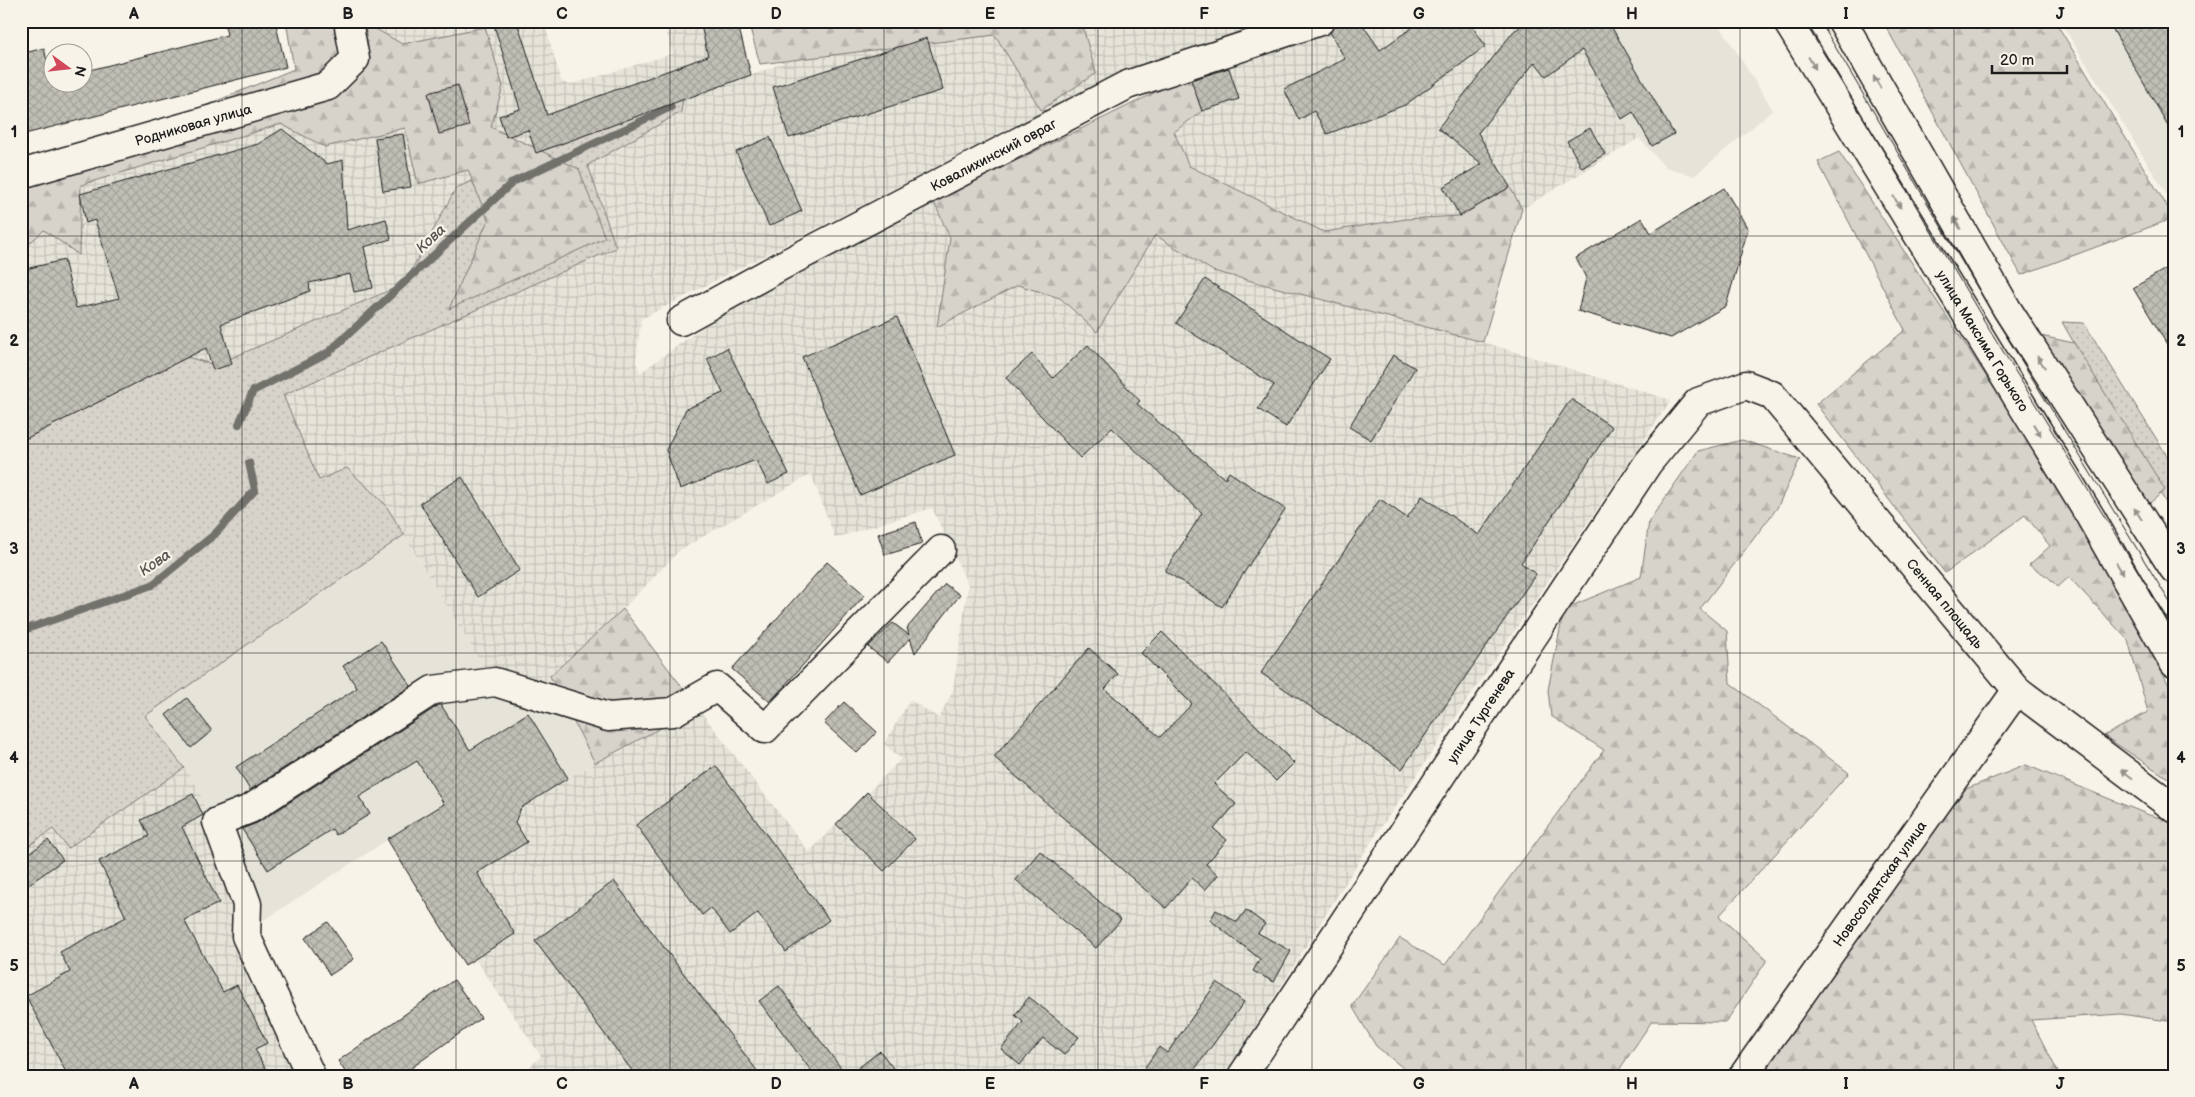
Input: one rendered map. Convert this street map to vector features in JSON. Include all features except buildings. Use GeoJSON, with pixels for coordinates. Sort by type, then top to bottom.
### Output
{"type":"FeatureCollection","features":[{"type":"Feature","properties":{"kind":"street","name":"Родниковая улица"},"geometry":{"type":"LineString","coordinates":[[21,174],[328,86],[356,58],[348,21]]}},
{"type":"Feature","properties":{"kind":"street","name":"Ковалихинский овраг"},"geometry":{"type":"LineString","coordinates":[[680,321],[1127,85],[1320,21]]}},
{"type":"Feature","properties":{"kind":"street","name":"улица Максима Горького"},"geometry":{"type":"LineString","coordinates":[[1787,21],[2090,516],[2174,663]]}},
{"type":"Feature","properties":{"kind":"street"},"geometry":{"type":"LineString","coordinates":[[1842,21],[2007,309],[2174,570]]}},
{"type":"Feature","properties":{"kind":"street","name":"Сенная площадь"},"geometry":{"type":"LineString","coordinates":[[1746,384],[1772,396],[2017,690],[2171,803]]}},
{"type":"Feature","properties":{"kind":"street","name":"улица Тургенева"},"geometry":{"type":"LineString","coordinates":[[1242,1076],[1648,463],[1698,402],[1746,384]]}},
{"type":"Feature","properties":{"kind":"street"},"geometry":{"type":"LineString","coordinates":[[311,1076],[246,936],[247,904],[217,822],[250,809],[433,690],[495,682],[608,717],[673,712],[717,687],[765,729],[941,550]]}},
{"type":"Feature","properties":{"kind":"street","name":"Новосолдатская улица"},"geometry":{"type":"LineString","coordinates":[[1743,1076],[2017,690]]}},
{"type":"Feature","properties":{"kind":"shaded area"},"geometry":{"type":"Polygon","coordinates":[[[368,21],[544,21],[561,81],[569,85],[672,54],[664,21],[737,21],[752,75],[888,21],[1291,21],[1123,74],[946,162],[641,319],[636,362],[640,373],[731,307],[934,202],[950,238],[938,327],[1018,285],[1060,298],[1097,331],[1155,235],[1213,271],[1483,342],[1671,400],[1371,842],[1225,1076],[521,1076],[541,1056],[475,959],[465,965],[401,863],[451,831],[467,841],[568,778],[698,708],[809,852],[901,759],[884,744],[910,700],[939,718],[953,690],[968,585],[932,508],[835,538],[811,474],[680,550],[623,609],[537,688],[488,674],[385,504],[347,468],[319,480],[283,395],[616,248],[588,165],[681,112],[456,188],[404,283],[215,365],[21,441],[21,187],[375,60],[368,21]]]}},
{"type":"Feature","properties":{"kind":"shaded area"},"geometry":{"type":"Polygon","coordinates":[[[1347,21],[1565,21],[1622,119],[1639,138],[1522,209],[1510,187],[1460,216],[1406,219],[1324,232],[1189,166],[1174,132],[1202,111],[1190,75],[1347,21]]]}},
{"type":"Feature","properties":{"kind":"shaded area"},"geometry":{"type":"Polygon","coordinates":[[[1565,21],[1717,21],[1773,110],[1694,176],[1665,167],[1622,119],[1565,21]]]}},
{"type":"Feature","properties":{"kind":"shaded area"},"geometry":{"type":"Polygon","coordinates":[[[2060,21],[2174,21],[2174,197],[2170,200],[2060,21]]]}},
{"type":"Feature","properties":{"kind":"shaded area"},"geometry":{"type":"Polygon","coordinates":[[[404,535],[488,674],[537,688],[550,676],[595,763],[467,841],[424,816],[258,924],[145,716],[404,535]]]}},
{"type":"Feature","properties":{"kind":"shaded area"},"geometry":{"type":"Polygon","coordinates":[[[184,768],[199,789],[211,834],[258,924],[329,1076],[21,1076],[21,851],[53,829],[68,848],[184,768]]]}},
{"type":"Feature","properties":{"kind":"green space"},"geometry":{"type":"Polygon","coordinates":[[[286,21],[362,21],[402,44],[485,27],[503,86],[491,127],[579,169],[605,238],[449,309],[488,220],[468,170],[418,184],[405,128],[325,147],[281,124],[81,185],[79,255],[44,230],[21,251],[21,182],[294,69],[286,21]]]}},
{"type":"Feature","properties":{"kind":"green space"},"geometry":{"type":"Polygon","coordinates":[[[748,21],[1081,21],[1096,73],[1041,110],[995,35],[760,64],[748,21]]]}},
{"type":"Feature","properties":{"kind":"green space"},"geometry":{"type":"Polygon","coordinates":[[[1883,21],[2055,21],[2174,218],[2021,275],[1883,21]]]}},
{"type":"Feature","properties":{"kind":"green space"},"geometry":{"type":"Polygon","coordinates":[[[1190,75],[1202,111],[1174,132],[1189,166],[1324,232],[1406,219],[1460,216],[1510,187],[1522,209],[1483,342],[1213,271],[1155,235],[1097,332],[1060,298],[1018,285],[937,327],[950,238],[934,202],[1190,75]]]}},
{"type":"Feature","properties":{"kind":"green space"},"geometry":{"type":"Polygon","coordinates":[[[683,99],[681,112],[588,165],[616,248],[283,395],[319,480],[347,468],[385,504],[404,535],[145,716],[184,768],[68,848],[53,829],[21,851],[21,441],[187,357],[215,365],[404,284],[456,188],[536,153],[683,99]]]}},
{"type":"Feature","properties":{"kind":"green space"},"geometry":{"type":"Polygon","coordinates":[[[1839,152],[2055,481],[2174,694],[2174,782],[2104,736],[2148,712],[2128,640],[2069,577],[2058,587],[2048,577],[2029,565],[2050,546],[2025,515],[1945,573],[1816,404],[1905,330],[1818,162],[1839,152]]]}},
{"type":"Feature","properties":{"kind":"green space"},"geometry":{"type":"Polygon","coordinates":[[[2062,322],[2084,323],[2174,467],[2174,517],[2062,322]]]}},
{"type":"Feature","properties":{"kind":"green space"},"geometry":{"type":"Polygon","coordinates":[[[2036,335],[2074,343],[2165,490],[2143,509],[2036,335]]]}},
{"type":"Feature","properties":{"kind":"green space"},"geometry":{"type":"Polygon","coordinates":[[[1742,440],[1800,459],[1777,508],[1700,609],[1727,631],[1730,683],[1849,773],[1719,916],[1767,960],[1726,1022],[1652,1021],[1615,1076],[1413,1076],[1376,1046],[1352,1006],[1400,938],[1445,965],[1604,750],[1551,716],[1548,690],[1564,609],[1641,577],[1649,521],[1698,451],[1742,440]]]}},
{"type":"Feature","properties":{"kind":"green space"},"geometry":{"type":"Polygon","coordinates":[[[623,609],[698,708],[595,763],[550,676],[623,609]]]}},
{"type":"Feature","properties":{"kind":"green space"},"geometry":{"type":"Polygon","coordinates":[[[2026,765],[2149,815],[2174,821],[2174,1022],[2121,1014],[2031,1020],[2060,1076],[1756,1076],[1956,793],[2026,765]]]}},
{"type":"Feature","properties":{"kind":"waterway","name":"Кова"},"geometry":{"type":"LineString","coordinates":[[239,424],[253,391],[329,352],[513,182],[671,107]]}},
{"type":"Feature","properties":{"kind":"waterway","name":"Кова"},"geometry":{"type":"LineString","coordinates":[[21,631],[152,585],[215,534],[255,490],[249,463]]}},
{"type":"Feature","properties":{"kind":"tram line"},"geometry":{"type":"LineString","coordinates":[[1806,21],[1985,322],[2174,630]]}},
{"type":"Feature","properties":{"kind":"tram line"},"geometry":{"type":"LineString","coordinates":[[1820,21],[1994,316],[2174,609]]}}]}
